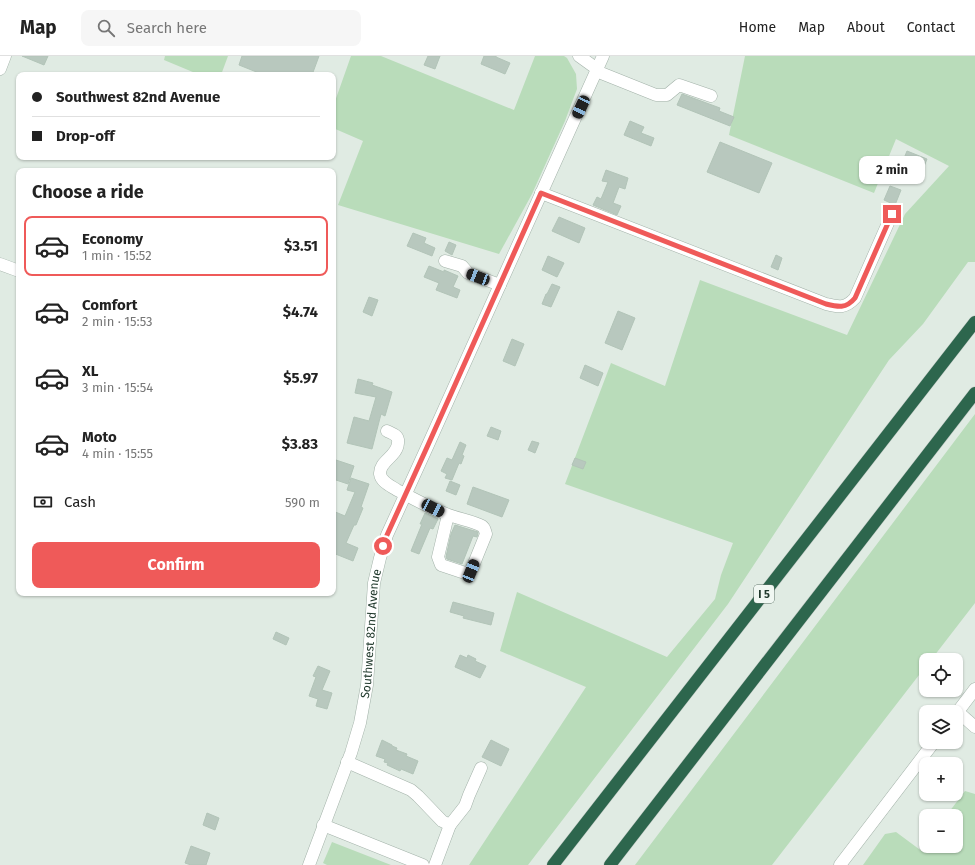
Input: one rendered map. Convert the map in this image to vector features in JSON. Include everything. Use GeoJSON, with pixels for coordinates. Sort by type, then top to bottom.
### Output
{"type":"FeatureCollection","features":[{"type":"Feature","properties":{"kind":"highway","name":"I 5"},"geometry":{"type":"LineString","coordinates":[[553,865],[975,322]]}},
{"type":"Feature","properties":{"kind":"highway"},"geometry":{"type":"LineString","coordinates":[[610,865],[975,393]]}},
{"type":"Feature","properties":{"kind":"street"},"geometry":{"type":"LineString","coordinates":[[0,69],[5,56]]}},
{"type":"Feature","properties":{"kind":"street"},"geometry":{"type":"LineString","coordinates":[[579,56],[597,70],[656,96],[667,96],[679,85],[711,96]]}},
{"type":"Feature","properties":{"kind":"street","name":"Southwest 82nd Avenue"},"geometry":{"type":"LineString","coordinates":[[309,865],[360,723],[367,685],[374,583],[387,535],[603,56]]}},
{"type":"Feature","properties":{"kind":"street"},"geometry":{"type":"LineString","coordinates":[[541,193],[826,304],[838,307],[847,305],[855,298],[892,214]]}},
{"type":"Feature","properties":{"kind":"street"},"geometry":{"type":"LineString","coordinates":[[445,261],[462,266],[468,273],[500,285]]}},
{"type":"Feature","properties":{"kind":"street"},"geometry":{"type":"LineString","coordinates":[[0,264],[16,270]]}},
{"type":"Feature","properties":{"kind":"street"},"geometry":{"type":"LineString","coordinates":[[387,431],[396,435],[398,446],[393,455],[384,462],[381,468],[380,477],[384,482],[448,515],[474,523],[485,530],[486,534],[471,571],[469,572],[465,573],[441,565],[439,562],[438,557],[448,515]]}},
{"type":"Feature","properties":{"kind":"street"},"geometry":{"type":"LineString","coordinates":[[963,705],[975,689]]}},
{"type":"Feature","properties":{"kind":"street"},"geometry":{"type":"LineString","coordinates":[[963,717],[975,726]]}},
{"type":"Feature","properties":{"kind":"street"},"geometry":{"type":"LineString","coordinates":[[840,865],[929,749]]}},
{"type":"Feature","properties":{"kind":"street"},"geometry":{"type":"LineString","coordinates":[[347,762],[411,790],[450,826]]}},
{"type":"Feature","properties":{"kind":"street"},"geometry":{"type":"LineString","coordinates":[[435,865],[450,826],[465,806],[481,768]]}},
{"type":"Feature","properties":{"kind":"street"},"geometry":{"type":"LineString","coordinates":[[323,825],[424,865]]}},
{"type":"Feature","properties":{"kind":"green space"},"geometry":{"type":"Polygon","coordinates":[[[165,56],[228,56],[222,72],[193,72],[164,60],[165,56]]]}},
{"type":"Feature","properties":{"kind":"green space"},"geometry":{"type":"Polygon","coordinates":[[[351,56],[381,56],[514,110],[535,56],[564,56],[567,58],[576,74],[577,89],[565,121],[532,194],[499,254],[338,205],[363,141],[336,129],[336,98],[351,56]]]}},
{"type":"Feature","properties":{"kind":"green space"},"geometry":{"type":"Polygon","coordinates":[[[745,56],[975,56],[975,262],[968,262],[923,324],[889,360],[728,604],[528,865],[469,865],[586,687],[500,651],[517,592],[667,657],[715,599],[721,575],[733,543],[565,484],[611,363],[665,386],[700,280],[847,335],[905,214],[949,166],[896,139],[874,193],[729,135],[745,56]]]}},
{"type":"Feature","properties":{"kind":"green space"},"geometry":{"type":"Polygon","coordinates":[[[975,414],[975,603],[936,653],[919,653],[919,675],[772,865],[635,865],[975,414]]]}},
{"type":"Feature","properties":{"kind":"green space"},"geometry":{"type":"Polygon","coordinates":[[[965,791],[975,794],[975,865],[863,865],[885,834],[896,832],[919,849],[919,853],[963,853],[963,809],[951,809],[957,801],[963,801],[963,794],[965,791]]]}},
{"type":"Feature","properties":{"kind":"green space"},"geometry":{"type":"Polygon","coordinates":[[[332,842],[391,865],[327,865],[323,863],[332,842]]]}},
{"type":"Feature","properties":{"kind":"building"},"geometry":{"type":"Polygon","coordinates":[[[22,56],[48,56],[44,65],[22,56]]]}},
{"type":"Feature","properties":{"kind":"building"},"geometry":{"type":"Polygon","coordinates":[[[242,56],[319,56],[313,72],[256,72],[239,65],[242,56]]]}},
{"type":"Feature","properties":{"kind":"building"},"geometry":{"type":"Polygon","coordinates":[[[428,56],[440,56],[435,69],[424,65],[428,56]]]}},
{"type":"Feature","properties":{"kind":"building"},"geometry":{"type":"Polygon","coordinates":[[[484,56],[496,56],[510,63],[505,74],[481,64],[484,56]]]}},
{"type":"Feature","properties":{"kind":"building"},"geometry":{"type":"Polygon","coordinates":[[[682,94],[720,108],[719,111],[734,117],[730,126],[677,105],[682,94]]]}},
{"type":"Feature","properties":{"kind":"building"},"geometry":{"type":"Polygon","coordinates":[[[630,121],[644,127],[641,133],[654,138],[651,146],[624,135],[630,121]]]}},
{"type":"Feature","properties":{"kind":"building"},"geometry":{"type":"Polygon","coordinates":[[[720,142],[772,163],[759,193],[707,172],[720,142]]]}},
{"type":"Feature","properties":{"kind":"building"},"geometry":{"type":"Polygon","coordinates":[[[907,151],[927,159],[921,174],[909,169],[906,176],[898,173],[907,151]]]}},
{"type":"Feature","properties":{"kind":"building"},"geometry":{"type":"Polygon","coordinates":[[[606,170],[628,178],[625,189],[619,187],[613,203],[621,206],[617,215],[593,205],[597,197],[601,199],[608,182],[602,181],[606,170]]]}},
{"type":"Feature","properties":{"kind":"building"},"geometry":{"type":"Polygon","coordinates":[[[890,186],[901,190],[895,205],[884,200],[890,186]]]}},
{"type":"Feature","properties":{"kind":"building"},"geometry":{"type":"Polygon","coordinates":[[[559,217],[585,228],[579,243],[552,231],[559,217]]]}},
{"type":"Feature","properties":{"kind":"building"},"geometry":{"type":"Polygon","coordinates":[[[413,233],[426,238],[424,243],[435,248],[432,256],[407,246],[413,233]]]}},
{"type":"Feature","properties":{"kind":"building"},"geometry":{"type":"Polygon","coordinates":[[[449,242],[456,245],[452,255],[445,251],[449,242]]]}},
{"type":"Feature","properties":{"kind":"building"},"geometry":{"type":"Polygon","coordinates":[[[776,255],[782,258],[778,270],[771,267],[776,255]]]}},
{"type":"Feature","properties":{"kind":"building"},"geometry":{"type":"Polygon","coordinates":[[[548,256],[564,263],[557,277],[542,270],[548,256]]]}},
{"type":"Feature","properties":{"kind":"building"},"geometry":{"type":"Polygon","coordinates":[[[429,266],[458,276],[453,287],[460,290],[457,298],[436,290],[439,283],[424,277],[429,266]]]}},
{"type":"Feature","properties":{"kind":"building"},"geometry":{"type":"Polygon","coordinates":[[[552,284],[560,287],[551,307],[542,304],[552,284]]]}},
{"type":"Feature","properties":{"kind":"building"},"geometry":{"type":"Polygon","coordinates":[[[369,297],[378,300],[372,316],[363,312],[369,297]]]}},
{"type":"Feature","properties":{"kind":"building"},"geometry":{"type":"Polygon","coordinates":[[[618,311],[635,318],[622,350],[605,343],[618,311]]]}},
{"type":"Feature","properties":{"kind":"building"},"geometry":{"type":"Polygon","coordinates":[[[512,339],[524,344],[515,366],[503,361],[512,339]]]}},
{"type":"Feature","properties":{"kind":"building"},"geometry":{"type":"Polygon","coordinates":[[[585,365],[603,373],[598,386],[580,378],[585,365]]]}},
{"type":"Feature","properties":{"kind":"building"},"geometry":{"type":"Polygon","coordinates":[[[358,379],[373,383],[372,385],[392,392],[385,416],[381,414],[372,449],[347,443],[354,417],[369,421],[376,397],[355,393],[358,379]]]}},
{"type":"Feature","properties":{"kind":"building"},"geometry":{"type":"Polygon","coordinates":[[[491,427],[501,431],[498,440],[487,436],[491,427]]]}},
{"type":"Feature","properties":{"kind":"building"},"geometry":{"type":"Polygon","coordinates":[[[532,441],[539,443],[535,453],[528,450],[532,441]]]}},
{"type":"Feature","properties":{"kind":"building"},"geometry":{"type":"Polygon","coordinates":[[[460,442],[466,445],[462,455],[464,456],[461,464],[459,463],[452,480],[445,478],[447,474],[441,471],[447,458],[452,460],[460,442]]]}},
{"type":"Feature","properties":{"kind":"building"},"geometry":{"type":"Polygon","coordinates":[[[575,458],[586,462],[583,469],[572,465],[575,458]]]}},
{"type":"Feature","properties":{"kind":"building"},"geometry":{"type":"Polygon","coordinates":[[[336,460],[354,466],[348,484],[336,480],[336,460]]]}},
{"type":"Feature","properties":{"kind":"building"},"geometry":{"type":"Polygon","coordinates":[[[351,478],[369,484],[361,507],[363,508],[346,543],[358,548],[353,561],[336,554],[336,512],[345,516],[355,492],[347,490],[351,478]]]}},
{"type":"Feature","properties":{"kind":"building"},"geometry":{"type":"Polygon","coordinates":[[[450,481],[460,485],[456,495],[446,491],[450,481]]]}},
{"type":"Feature","properties":{"kind":"building"},"geometry":{"type":"Polygon","coordinates":[[[473,487],[509,500],[502,517],[467,504],[473,487]]]}},
{"type":"Feature","properties":{"kind":"building"},"geometry":{"type":"Polygon","coordinates":[[[425,513],[438,519],[433,529],[430,528],[419,554],[411,551],[425,513]]]}},
{"type":"Feature","properties":{"kind":"building"},"geometry":{"type":"Polygon","coordinates":[[[455,525],[478,532],[477,537],[473,536],[462,564],[447,559],[446,557],[451,534],[455,525]]]}},
{"type":"Feature","properties":{"kind":"building"},"geometry":{"type":"Polygon","coordinates":[[[453,602],[494,613],[491,625],[463,618],[464,616],[450,612],[453,602]]]}},
{"type":"Feature","properties":{"kind":"building"},"geometry":{"type":"Polygon","coordinates":[[[276,632],[289,638],[286,645],[273,639],[276,632]]]}},
{"type":"Feature","properties":{"kind":"building"},"geometry":{"type":"Polygon","coordinates":[[[460,655],[467,658],[468,655],[476,659],[475,661],[486,666],[480,678],[455,667],[460,655]]]}},
{"type":"Feature","properties":{"kind":"building"},"geometry":{"type":"Polygon","coordinates":[[[318,666],[330,671],[322,690],[332,693],[327,709],[316,706],[318,699],[309,696],[316,677],[313,676],[318,666]]]}},
{"type":"Feature","properties":{"kind":"building"},"geometry":{"type":"Polygon","coordinates":[[[382,740],[397,748],[396,750],[407,754],[406,756],[418,761],[413,774],[401,769],[400,771],[387,765],[388,763],[384,762],[385,759],[376,756],[382,740]]]}},
{"type":"Feature","properties":{"kind":"building"},"geometry":{"type":"Polygon","coordinates":[[[491,740],[509,749],[501,766],[482,757],[491,740]]]}},
{"type":"Feature","properties":{"kind":"building"},"geometry":{"type":"Polygon","coordinates":[[[207,813],[219,818],[215,830],[203,825],[207,813]]]}},
{"type":"Feature","properties":{"kind":"building"},"geometry":{"type":"Polygon","coordinates":[[[191,846],[210,853],[206,865],[191,865],[185,863],[191,846]]]}},
{"type":"Feature","properties":{"kind":"route"},"geometry":{"type":"LineString","coordinates":[[383,546],[541,193],[826,304],[838,307],[847,305],[855,298],[892,214]]}}]}
